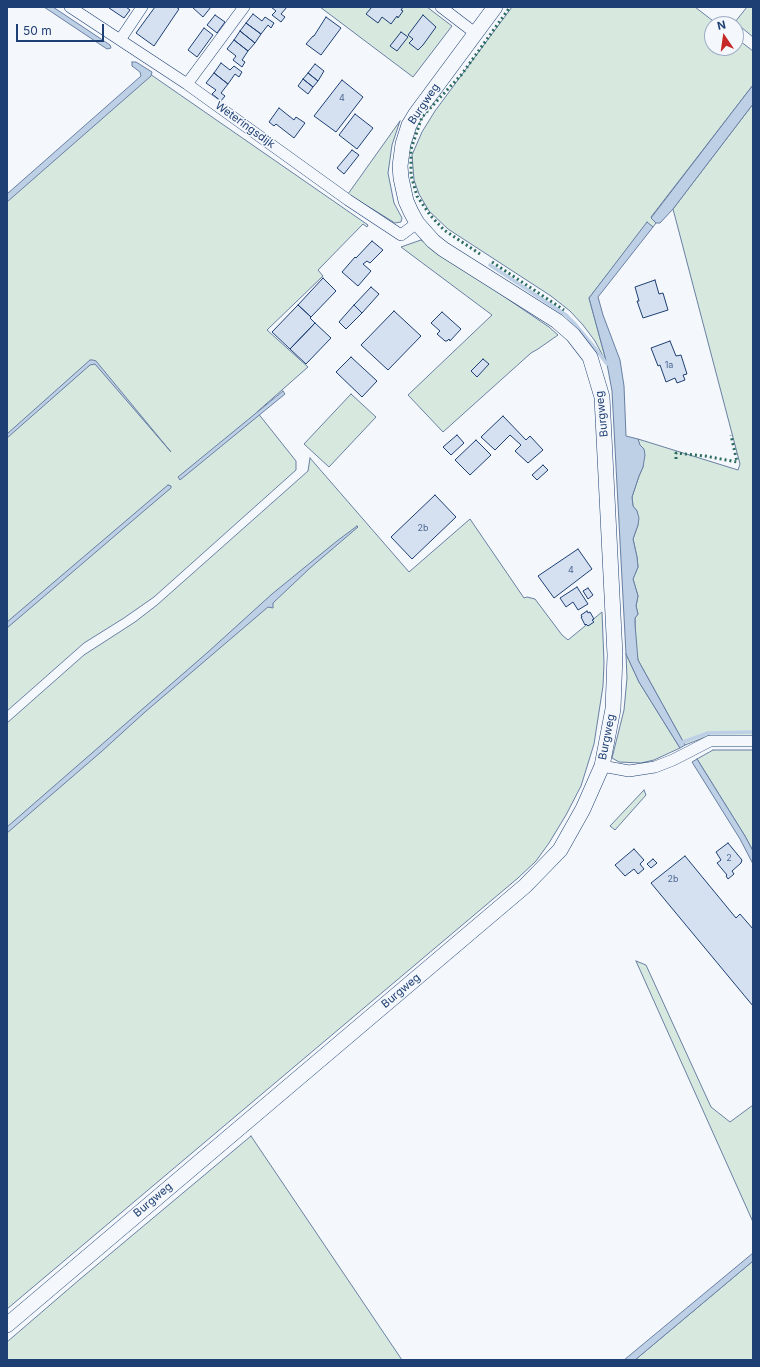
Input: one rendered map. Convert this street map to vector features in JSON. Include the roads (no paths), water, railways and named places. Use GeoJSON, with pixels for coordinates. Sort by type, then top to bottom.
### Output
{"type":"FeatureCollection","features":[{"type":"Feature","properties":{"kind":"main road","name":"Burgweg"},"geometry":{"type":"LineString","coordinates":[[7,1325],[525,886],[560,850],[583,809],[602,766],[613,709],[615,655],[602,397],[590,357],[573,335],[557,321],[443,249],[425,232],[417,223],[406,201],[401,178],[401,155],[404,139],[409,125],[421,104],[495,7]]}},
{"type":"Feature","properties":{"kind":"street","name":"Weteringsdijk"},"geometry":{"type":"LineString","coordinates":[[70,7],[187,84],[341,195],[401,235],[417,223]]}},
{"type":"Feature","properties":{"kind":"street"},"geometry":{"type":"LineString","coordinates":[[120,40],[142,7]]}},
{"type":"Feature","properties":{"kind":"street"},"geometry":{"type":"LineString","coordinates":[[187,84],[244,7]]}},
{"type":"Feature","properties":{"kind":"street"},"geometry":{"type":"LineString","coordinates":[[441,7],[475,33]]}},
{"type":"Feature","properties":{"kind":"street"},"geometry":{"type":"LineString","coordinates":[[602,766],[629,771],[655,767],[673,760],[710,741],[753,741]]}},
{"type":"Feature","properties":{"kind":"water"},"geometry":{"type":"Polygon","coordinates":[[[44,7],[53,7],[110,45],[111,48],[107,49],[44,7]]]}},
{"type":"Feature","properties":{"kind":"water"},"geometry":{"type":"Polygon","coordinates":[[[132,62],[136,62],[152,72],[151,76],[7,202],[7,194],[141,76],[140,72],[132,66],[132,62]]]}},
{"type":"Feature","properties":{"kind":"water"},"geometry":{"type":"Polygon","coordinates":[[[753,85],[753,104],[673,209],[660,223],[656,223],[651,218],[753,85]]]}},
{"type":"Feature","properties":{"kind":"water"},"geometry":{"type":"Polygon","coordinates":[[[647,222],[653,227],[598,297],[603,315],[620,360],[624,386],[626,436],[638,439],[640,445],[644,449],[645,455],[643,467],[632,497],[633,506],[637,511],[639,518],[633,539],[638,567],[633,579],[638,596],[636,606],[638,614],[635,618],[635,624],[638,660],[685,745],[680,748],[639,682],[626,654],[612,391],[607,364],[589,298],[647,222]]]}},
{"type":"Feature","properties":{"kind":"water"},"geometry":{"type":"Polygon","coordinates":[[[90,360],[96,361],[171,452],[95,364],[90,365],[7,438],[7,434],[90,360]]]}},
{"type":"Feature","properties":{"kind":"water"},"geometry":{"type":"Polygon","coordinates":[[[283,391],[285,394],[180,480],[178,477],[283,391]]]}},
{"type":"Feature","properties":{"kind":"water"},"geometry":{"type":"Polygon","coordinates":[[[168,485],[171,486],[171,488],[7,628],[7,622],[168,485]]]}},
{"type":"Feature","properties":{"kind":"water"},"geometry":{"type":"Polygon","coordinates":[[[357,526],[358,527],[310,568],[273,603],[273,608],[268,607],[7,833],[7,827],[208,652],[272,594],[357,526]]]}},
{"type":"Feature","properties":{"kind":"water"},"geometry":{"type":"Polygon","coordinates":[[[697,759],[753,851],[753,864],[740,839],[692,762],[697,759]]]}},
{"type":"Feature","properties":{"kind":"water"},"geometry":{"type":"Polygon","coordinates":[[[753,1253],[753,1261],[635,1360],[624,1360],[753,1253]]]}},
{"type":"Feature","properties":{"kind":"waterway"},"geometry":{"type":"LineString","coordinates":[[490,265],[566,315],[607,364]]}},
{"type":"Feature","properties":{"kind":"waterway"},"geometry":{"type":"LineString","coordinates":[[683,742],[708,733],[753,732]]}}]}
